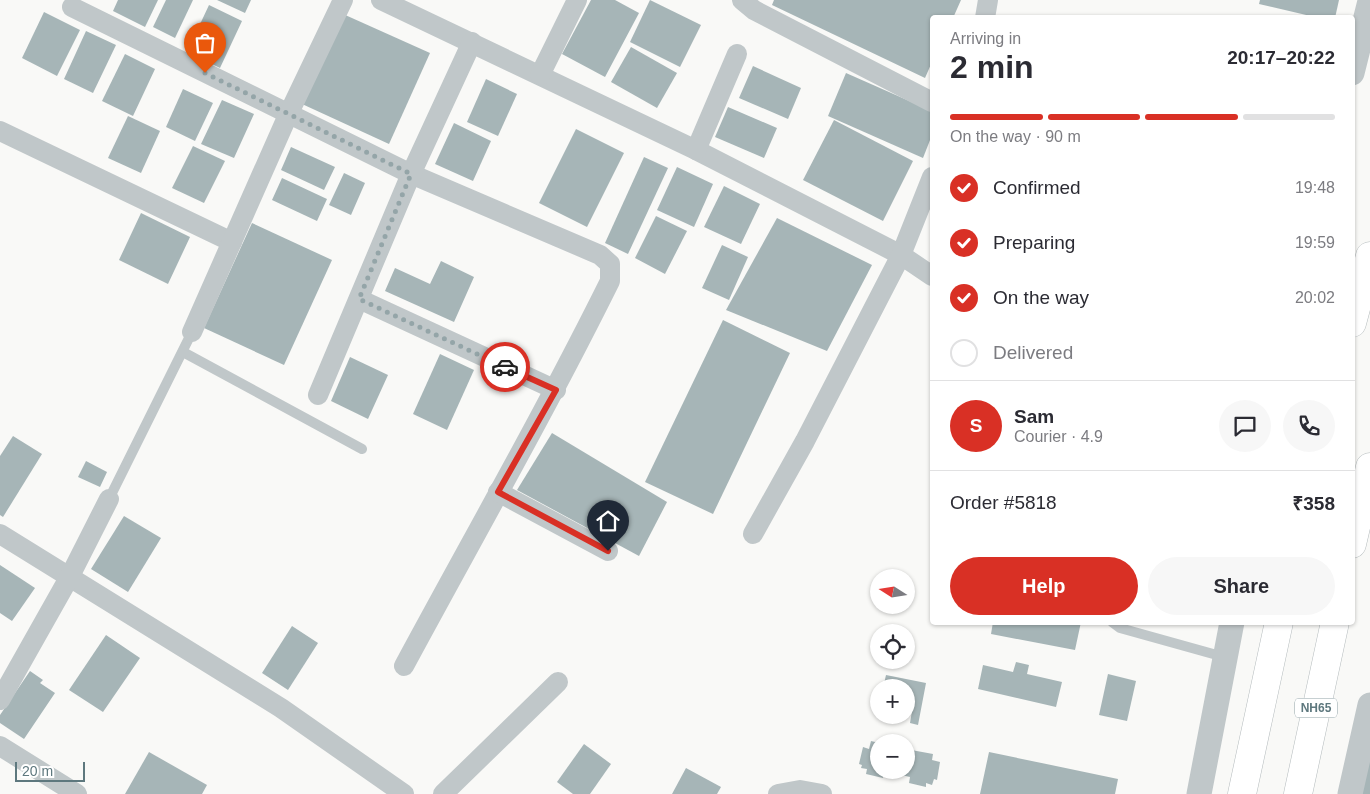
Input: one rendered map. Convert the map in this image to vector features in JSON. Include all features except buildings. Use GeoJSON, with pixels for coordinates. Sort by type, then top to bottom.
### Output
{"type":"FeatureCollection","features":[{"type":"Feature","properties":{"kind":"highway"},"geometry":{"type":"LineString","coordinates":[[1355,312],[1370,256]]}},
{"type":"Feature","properties":{"kind":"highway"},"geometry":{"type":"LineString","coordinates":[[1355,533],[1368,483]]}},
{"type":"Feature","properties":{"kind":"highway"},"geometry":{"type":"LineString","coordinates":[[1242,794],[1278,625]]}},
{"type":"Feature","properties":{"kind":"highway","name":"NH65"},"geometry":{"type":"LineString","coordinates":[[1298,794],[1334,625]]}},
{"type":"Feature","properties":{"kind":"street"},"geometry":{"type":"LineString","coordinates":[[192,332],[288,115],[343,0]]}},
{"type":"Feature","properties":{"kind":"street"},"geometry":{"type":"LineString","coordinates":[[381,0],[696,150],[908,260],[930,275]]}},
{"type":"Feature","properties":{"kind":"street"},"geometry":{"type":"LineString","coordinates":[[540,75],[577,0]]}},
{"type":"Feature","properties":{"kind":"street"},"geometry":{"type":"LineString","coordinates":[[986,15],[988,0]]}},
{"type":"Feature","properties":{"kind":"street"},"geometry":{"type":"LineString","coordinates":[[1355,61],[1370,1]]}},
{"type":"Feature","properties":{"kind":"street"},"geometry":{"type":"LineString","coordinates":[[752,3],[930,101]]}},
{"type":"Feature","properties":{"kind":"street"},"geometry":{"type":"LineString","coordinates":[[72,7],[411,174],[600,255],[610,264],[610,282],[556,390],[498,492],[404,666]]}},
{"type":"Feature","properties":{"kind":"street"},"geometry":{"type":"LineString","coordinates":[[318,395],[411,174],[472,42]]}},
{"type":"Feature","properties":{"kind":"street"},"geometry":{"type":"LineString","coordinates":[[696,150],[737,54]]}},
{"type":"Feature","properties":{"kind":"street"},"geometry":{"type":"LineString","coordinates":[[0,131],[232,242]]}},
{"type":"Feature","properties":{"kind":"street"},"geometry":{"type":"LineString","coordinates":[[754,534],[908,260],[930,184]]}},
{"type":"Feature","properties":{"kind":"street"},"geometry":{"type":"LineString","coordinates":[[359,299],[556,390]]}},
{"type":"Feature","properties":{"kind":"street"},"geometry":{"type":"LineString","coordinates":[[498,492],[608,551]]}},
{"type":"Feature","properties":{"kind":"street"},"geometry":{"type":"LineString","coordinates":[[0,700],[70,576],[109,499]]}},
{"type":"Feature","properties":{"kind":"street"},"geometry":{"type":"LineString","coordinates":[[0,534],[281,708],[404,794]]}},
{"type":"Feature","properties":{"kind":"street"},"geometry":{"type":"LineString","coordinates":[[1199,794],[1231,625]]}},
{"type":"Feature","properties":{"kind":"street"},"geometry":{"type":"LineString","coordinates":[[443,794],[558,682]]}},
{"type":"Feature","properties":{"kind":"street"},"geometry":{"type":"LineString","coordinates":[[1350,794],[1370,705]]}},
{"type":"Feature","properties":{"kind":"street"},"geometry":{"type":"LineString","coordinates":[[0,746],[77,794]]}},
{"type":"Feature","properties":{"kind":"street"},"geometry":{"type":"LineString","coordinates":[[778,794],[800,790],[822,794]]}},
{"type":"Feature","properties":{"kind":"lane"},"geometry":{"type":"LineString","coordinates":[[109,499],[192,332]]}},
{"type":"Feature","properties":{"kind":"lane"},"geometry":{"type":"LineString","coordinates":[[183,352],[362,448]]}},
{"type":"Feature","properties":{"kind":"lane"},"geometry":{"type":"LineString","coordinates":[[1116,625],[1120,628],[1224,657]]}},
{"type":"Feature","properties":{"kind":"way so far"},"geometry":{"type":"LineString","coordinates":[[205,73],[411,174],[359,299],[505,367]]}},
{"type":"Feature","properties":{"kind":"route"},"geometry":{"type":"LineString","coordinates":[[505,367],[556,390],[498,492],[608,551]]}}]}
